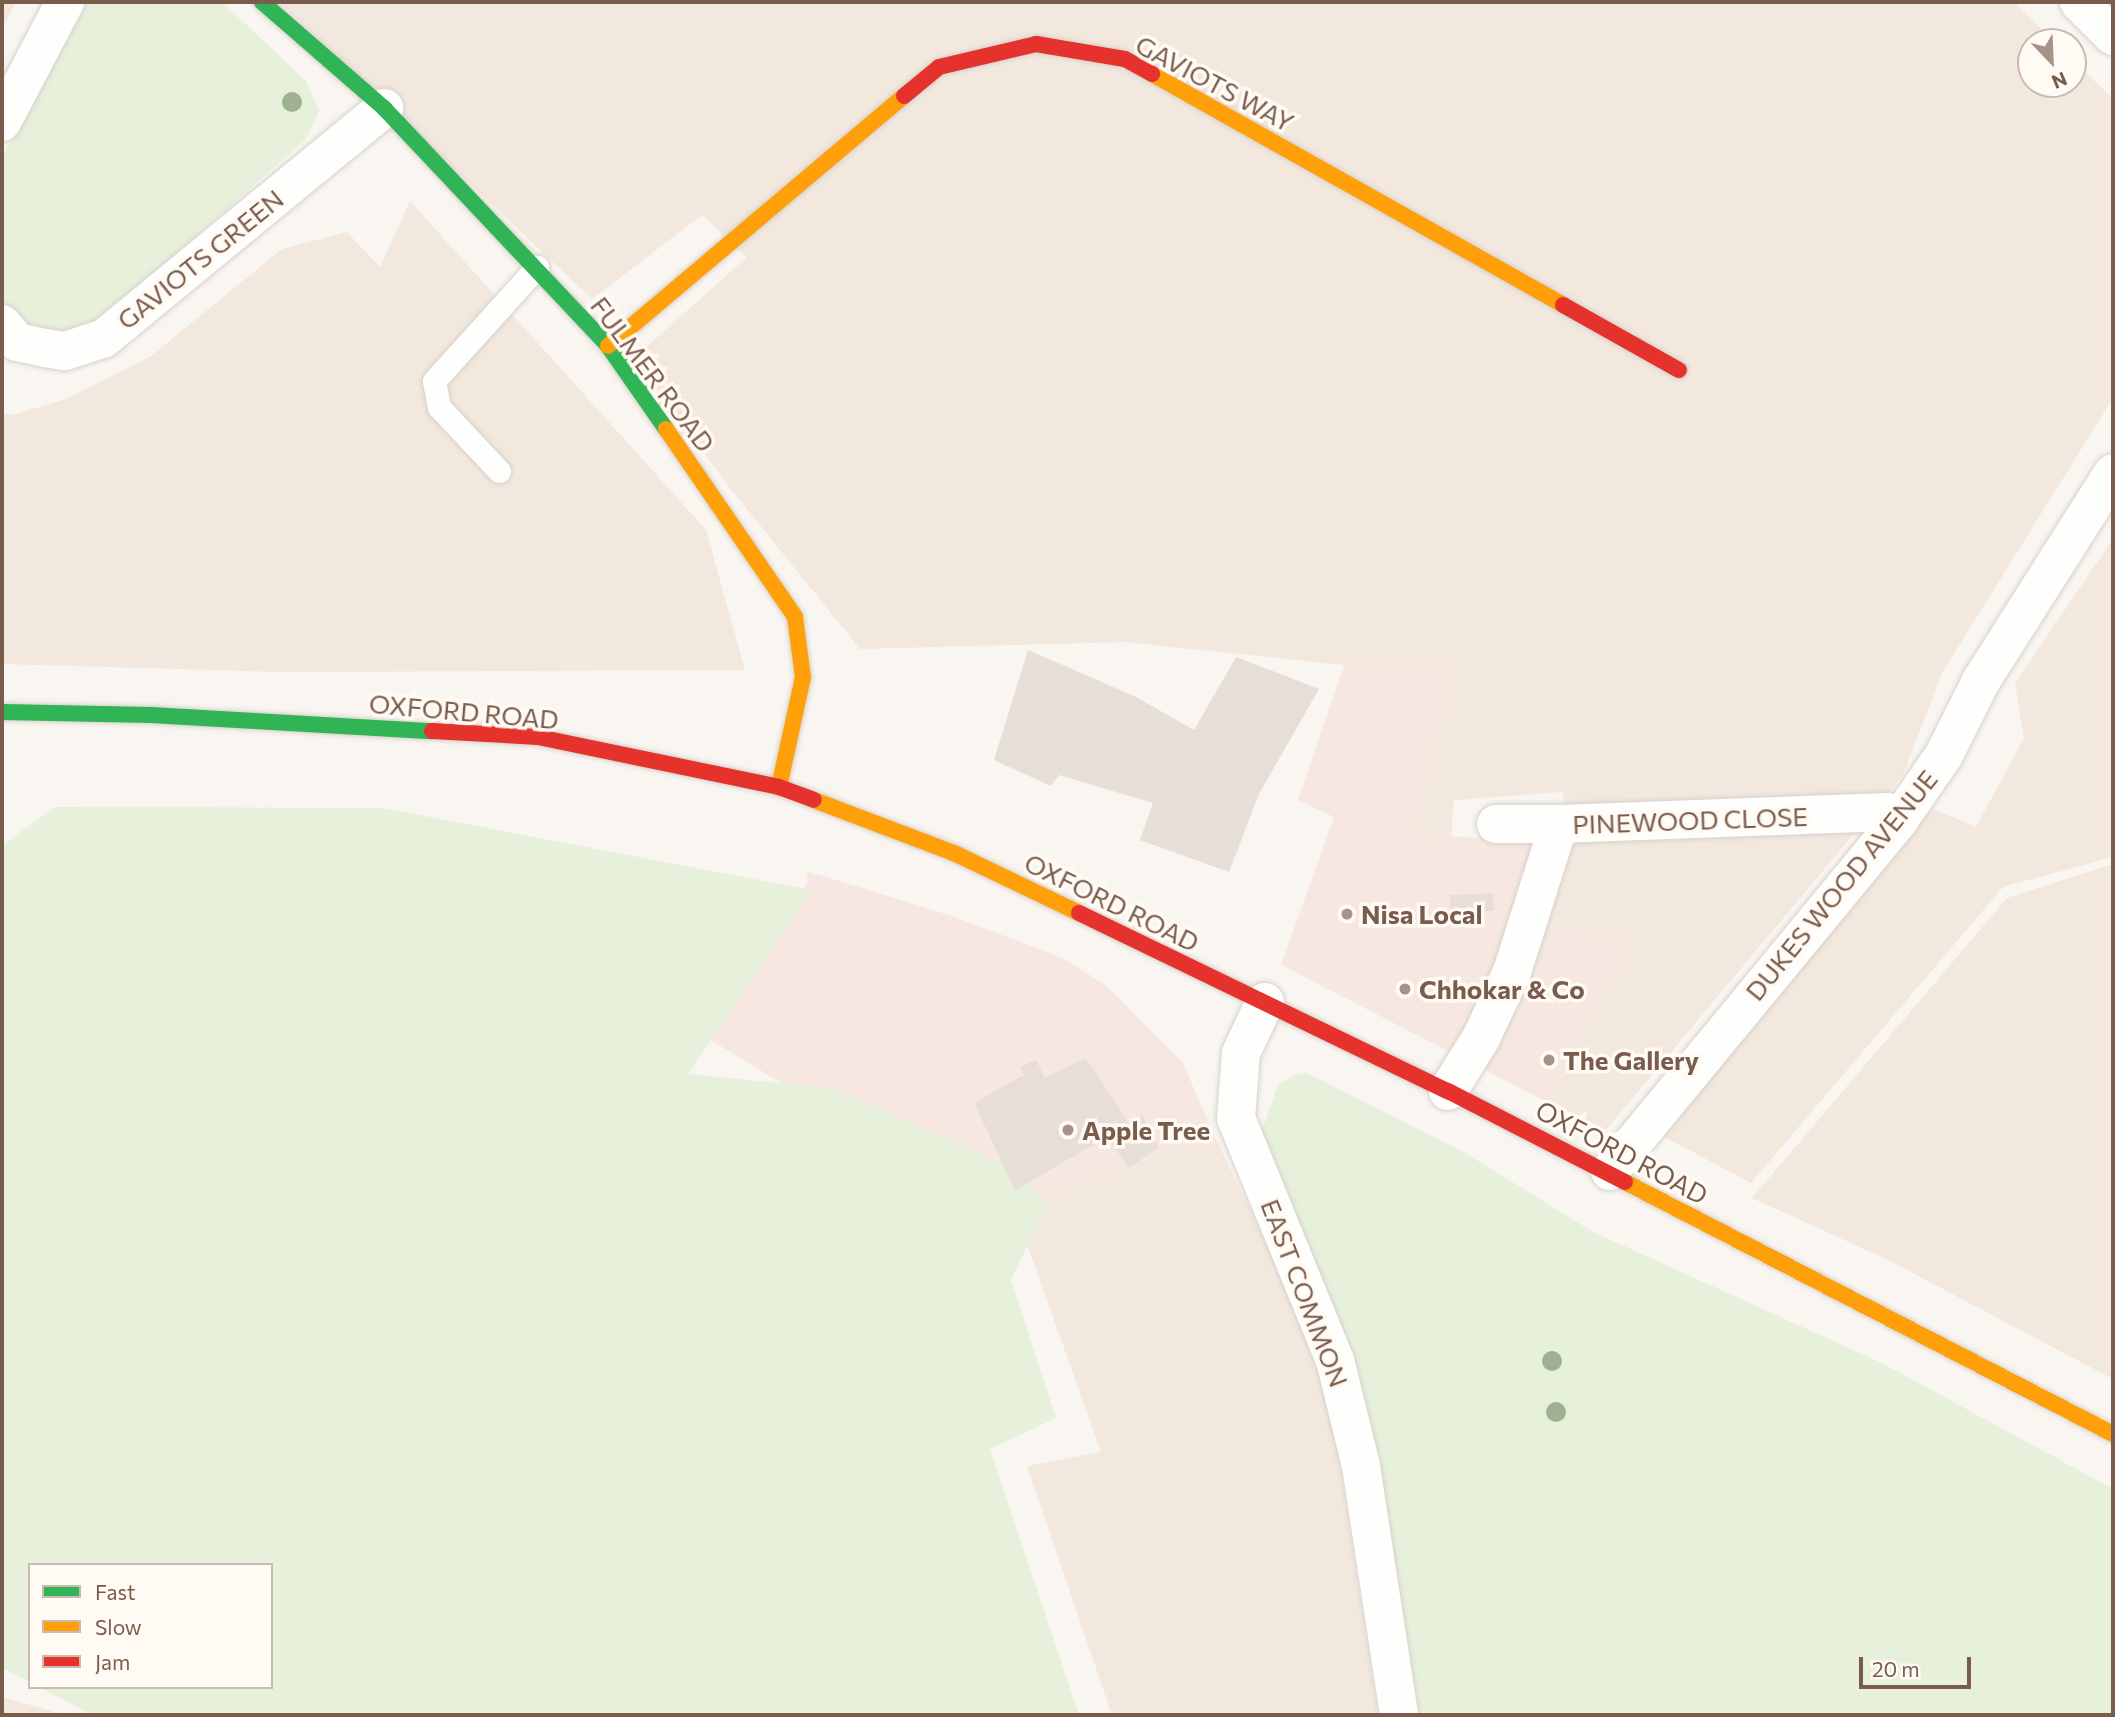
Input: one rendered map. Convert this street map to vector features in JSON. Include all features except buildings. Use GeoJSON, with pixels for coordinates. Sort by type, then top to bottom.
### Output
{"type":"FeatureCollection","features":[{"type":"Feature","properties":{"kind":"main road","name":"FULMER ROAD"},"geometry":{"type":"LineString","coordinates":[[262,2],[384,108],[537,267],[608,346],[795,617],[803,677],[779,787]]}},
{"type":"Feature","properties":{"kind":"main road","name":"GAVIOTS WAY"},"geometry":{"type":"LineString","coordinates":[[608,346],[939,67],[1036,44],[1125,59],[1679,370]]}},
{"type":"Feature","properties":{"kind":"main road","name":"OXFORD ROAD"},"geometry":{"type":"LineString","coordinates":[[2,712],[151,715],[538,737],[779,787],[956,854],[1265,1002],[1610,1171],[2113,1434]]}},
{"type":"Feature","properties":{"kind":"street"},"geometry":{"type":"LineString","coordinates":[[2,122],[65,2]]}},
{"type":"Feature","properties":{"kind":"street"},"geometry":{"type":"LineString","coordinates":[[2079,2],[2113,36]]}},
{"type":"Feature","properties":{"kind":"street","name":"GAVIOTS GREEN"},"geometry":{"type":"LineString","coordinates":[[2,324],[18,342],[65,351],[103,338],[384,108]]}},
{"type":"Feature","properties":{"kind":"street","name":"DUKES WOOD AVENUE"},"geometry":{"type":"LineString","coordinates":[[1610,1171],[1899,820],[1944,755],[1981,681],[2099,528],[2113,473]]}},
{"type":"Feature","properties":{"kind":"street","name":"PINEWOOD CLOSE"},"geometry":{"type":"LineString","coordinates":[[1448,1091],[1481,1038],[1512,972],[1559,824],[1886,812],[1899,820]]}},
{"type":"Feature","properties":{"kind":"street"},"geometry":{"type":"LineString","coordinates":[[1496,824],[1559,824]]}},
{"type":"Feature","properties":{"kind":"street","name":"EAST COMMON"},"geometry":{"type":"LineString","coordinates":[[1265,1002],[1241,1053],[1236,1118],[1335,1360],[1361,1466],[1399,1715]]}},
{"type":"Feature","properties":{"kind":"lane"},"geometry":{"type":"LineString","coordinates":[[499,471],[439,407],[434,381],[537,267]]}},
{"type":"Feature","properties":{"kind":"shaded area"},"geometry":{"type":"Polygon","coordinates":[[[2,2],[16,2],[2,28],[2,2]]]}},
{"type":"Feature","properties":{"kind":"shaded area"},"geometry":{"type":"Polygon","coordinates":[[[279,2],[2013,2],[2040,28],[2017,28],[2017,98],[2087,98],[2087,74],[2113,99],[2113,398],[1942,673],[1903,775],[1606,1130],[1549,1103],[1630,943],[1535,920],[1564,844],[1563,792],[1454,800],[1451,836],[1415,841],[1452,666],[1344,665],[1126,642],[860,649],[730,488],[634,358],[747,257],[702,215],[592,299],[279,2]]]}},
{"type":"Feature","properties":{"kind":"shaded area"},"geometry":{"type":"Polygon","coordinates":[[[410,201],[706,530],[745,670],[282,672],[2,664],[2,412],[12,415],[66,399],[151,356],[282,249],[347,232],[380,267],[410,201]]]}},
{"type":"Feature","properties":{"kind":"shaded area"},"geometry":{"type":"Polygon","coordinates":[[[2113,539],[2113,857],[2003,887],[1751,1183],[1661,1135],[1666,1112],[1933,809],[1976,827],[2024,738],[2015,683],[2113,539]]]}},
{"type":"Feature","properties":{"kind":"shaded area"},"geometry":{"type":"Polygon","coordinates":[[[1344,665],[1452,666],[1415,841],[1451,836],[1564,844],[1535,920],[1631,943],[1549,1103],[1281,965],[1334,817],[1298,800],[1344,665]]]}},
{"type":"Feature","properties":{"kind":"shaded area"},"geometry":{"type":"Polygon","coordinates":[[[2113,864],[2113,1379],[1888,1260],[1752,1198],[2007,898],[2113,864]]]}},
{"type":"Feature","properties":{"kind":"shaded area"},"geometry":{"type":"Polygon","coordinates":[[[807,871],[952,916],[1065,959],[1107,986],[1183,1063],[1213,1133],[1015,1210],[852,1126],[699,1033],[808,882],[807,871]]]}},
{"type":"Feature","properties":{"kind":"shaded area"},"geometry":{"type":"Polygon","coordinates":[[[1213,1133],[1290,1293],[1332,1415],[1378,1715],[1112,1715],[1027,1466],[1101,1452],[1015,1210],[1213,1133]]]}},
{"type":"Feature","properties":{"kind":"shaded area"},"geometry":{"type":"Polygon","coordinates":[[[2,1697],[65,1715],[2,1715],[2,1697]]]}},
{"type":"Feature","properties":{"kind":"green space"},"geometry":{"type":"Polygon","coordinates":[[[88,2],[222,2],[306,81],[319,111],[306,139],[90,331],[51,338],[13,320],[2,298],[2,157],[88,2]]]}},
{"type":"Feature","properties":{"kind":"green space"},"geometry":{"type":"Polygon","coordinates":[[[54,807],[383,808],[811,890],[688,1074],[832,1088],[1005,1164],[1048,1202],[1011,1280],[1056,1418],[990,1449],[1079,1715],[92,1715],[43,1689],[273,1689],[273,1563],[28,1563],[28,1681],[2,1668],[2,846],[54,807]]]}},
{"type":"Feature","properties":{"kind":"green space"},"geometry":{"type":"Polygon","coordinates":[[[1307,1073],[1462,1151],[1593,1232],[1884,1364],[2113,1489],[2113,1715],[1419,1715],[1378,1455],[1333,1307],[1261,1132],[1278,1085],[1294,1075],[1307,1073]]]}},
{"type":"Feature","properties":{"kind":"traffic: fast"},"geometry":{"type":"LineString","coordinates":[[262,2],[384,108],[608,346],[666,429]]}},
{"type":"Feature","properties":{"kind":"traffic: fast"},"geometry":{"type":"LineString","coordinates":[[2,712],[151,715],[432,731]]}},
{"type":"Feature","properties":{"kind":"traffic: slow"},"geometry":{"type":"LineString","coordinates":[[1152,74],[1563,305]]}},
{"type":"Feature","properties":{"kind":"traffic: slow"},"geometry":{"type":"LineString","coordinates":[[608,346],[904,96]]}},
{"type":"Feature","properties":{"kind":"traffic: slow"},"geometry":{"type":"LineString","coordinates":[[666,429],[795,617],[803,677],[779,787]]}},
{"type":"Feature","properties":{"kind":"traffic: slow"},"geometry":{"type":"LineString","coordinates":[[814,800],[956,854],[1079,913]]}},
{"type":"Feature","properties":{"kind":"traffic: slow"},"geometry":{"type":"LineString","coordinates":[[1625,1182],[2113,1434]]}},
{"type":"Feature","properties":{"kind":"traffic: jam"},"geometry":{"type":"LineString","coordinates":[[904,96],[939,67],[1036,44],[1125,59],[1152,74]]}},
{"type":"Feature","properties":{"kind":"traffic: jam"},"geometry":{"type":"LineString","coordinates":[[1563,305],[1679,370]]}},
{"type":"Feature","properties":{"kind":"traffic: jam"},"geometry":{"type":"LineString","coordinates":[[432,731],[538,737],[779,787],[814,800]]}},
{"type":"Feature","properties":{"kind":"traffic: jam"},"geometry":{"type":"LineString","coordinates":[[1079,913],[1448,1091],[1625,1182]]}},
{"type":"Feature","properties":{"kind":"place","name":"Nisa Local"},"geometry":{"type":"Point","coordinates":[1347,914]}},
{"type":"Feature","properties":{"kind":"place","name":"Chhokar & Co"},"geometry":{"type":"Point","coordinates":[1405,989]}},
{"type":"Feature","properties":{"kind":"place","name":"The Gallery"},"geometry":{"type":"Point","coordinates":[1549,1060]}},
{"type":"Feature","properties":{"kind":"place","name":"Apple Tree"},"geometry":{"type":"Point","coordinates":[1068,1130]}}]}
